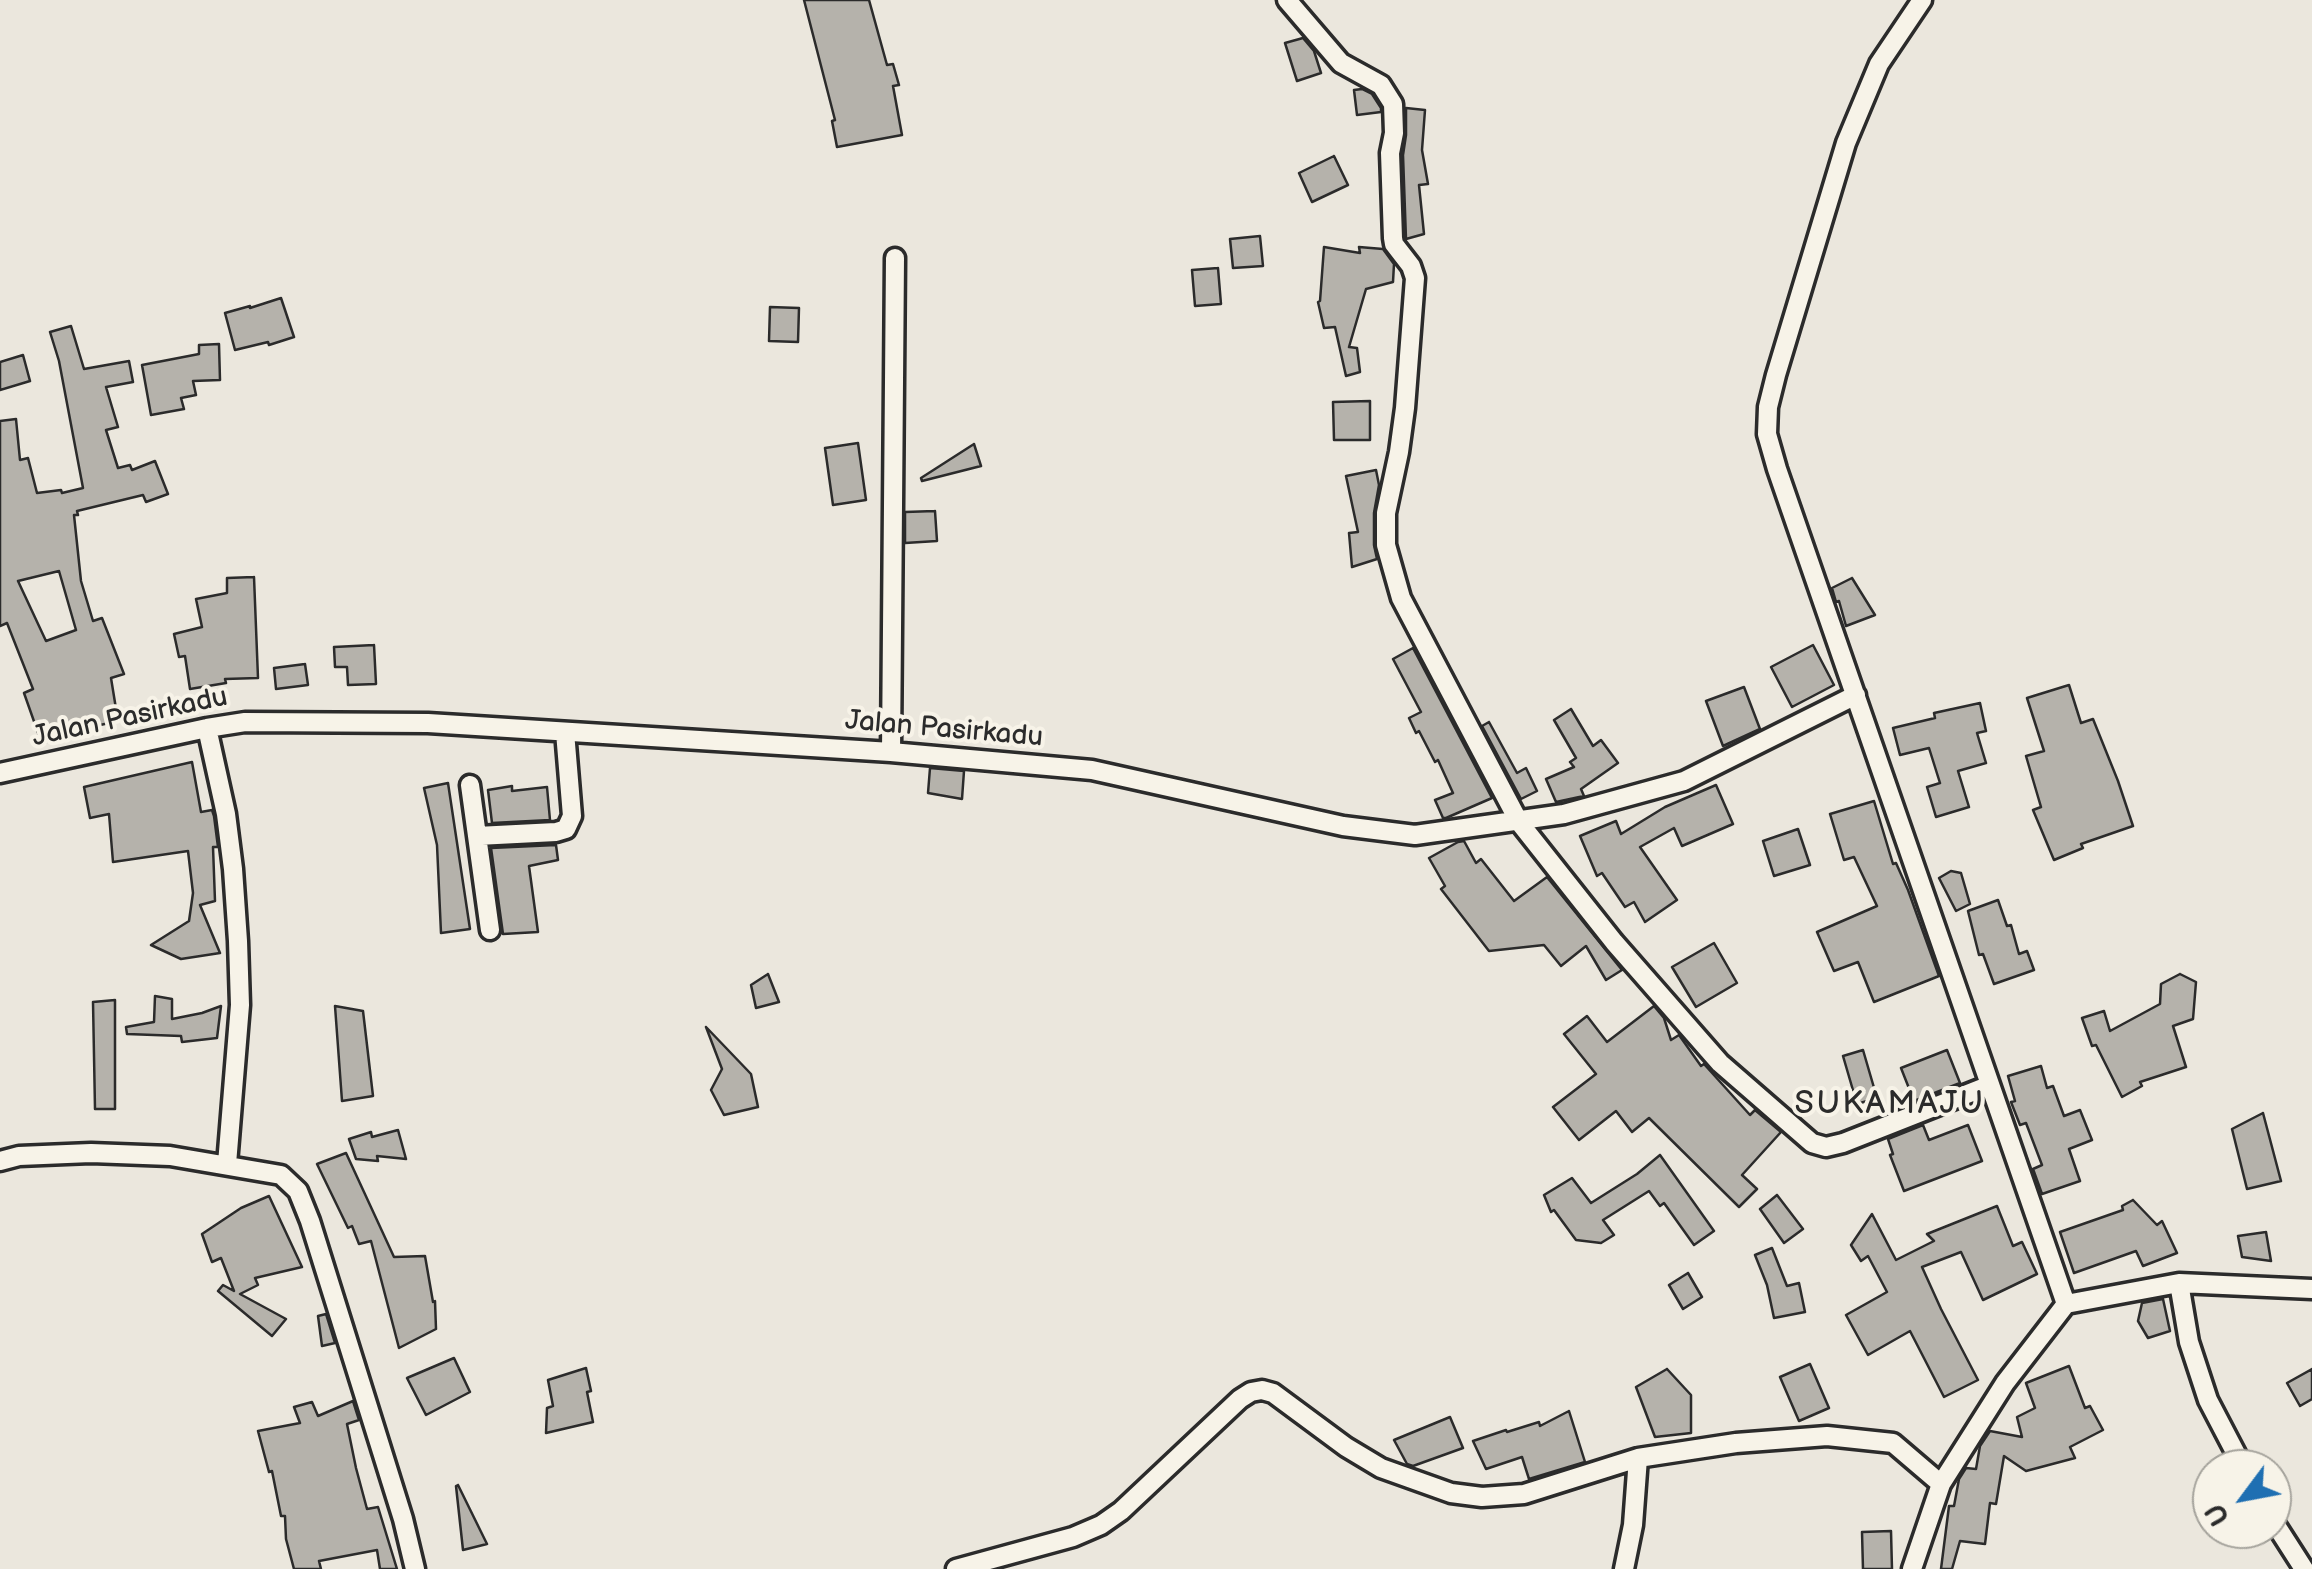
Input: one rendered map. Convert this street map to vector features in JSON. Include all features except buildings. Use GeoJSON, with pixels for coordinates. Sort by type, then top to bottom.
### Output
{"type":"FeatureCollection","features":[{"type":"Feature","properties":{"kind":"street"},"geometry":{"type":"LineString","coordinates":[[1287,0],[1341,62],[1381,85],[1393,104],[1393,238],[1414,278],[1404,408],[1386,513],[1386,545],[1401,598],[1519,822],[1614,942],[1720,1063],[1812,1143],[1826,1147],[1842,1143],[1990,1085]]}},
{"type":"Feature","properties":{"kind":"street"},"geometry":{"type":"LineString","coordinates":[[1922,0],[1879,64],[1846,142],[1768,407],[1768,434],[2066,1304]]}},
{"type":"Feature","properties":{"kind":"street"},"geometry":{"type":"LineString","coordinates":[[891,752],[895,258]]}},
{"type":"Feature","properties":{"kind":"street","name":"Jalan Pasirkadu"},"geometry":{"type":"LineString","coordinates":[[0,773],[244,722],[410,723],[891,752],[1092,770],[1343,826],[1416,835],[1564,814],[1684,781],[1856,695]]}},
{"type":"Feature","properties":{"kind":"street"},"geometry":{"type":"LineString","coordinates":[[207,728],[234,869],[238,941],[240,1006],[227,1164]]}},
{"type":"Feature","properties":{"kind":"street"},"geometry":{"type":"LineString","coordinates":[[477,836],[566,829],[572,816],[565,732]]}},
{"type":"Feature","properties":{"kind":"street"},"geometry":{"type":"LineString","coordinates":[[470,785],[490,930]]}},
{"type":"Feature","properties":{"kind":"street"},"geometry":{"type":"LineString","coordinates":[[0,1161],[19,1156],[91,1153],[170,1156],[280,1175],[298,1191],[403,1519],[415,1569]]}},
{"type":"Feature","properties":{"kind":"street"},"geometry":{"type":"LineString","coordinates":[[2179,1283],[2190,1342],[2208,1400],[2234,1449]]}},
{"type":"Feature","properties":{"kind":"street"},"geometry":{"type":"LineString","coordinates":[[1912,1569],[1941,1484],[2005,1383],[2066,1304],[2179,1283],[2312,1289]]}},
{"type":"Feature","properties":{"kind":"street"},"geometry":{"type":"LineString","coordinates":[[956,1569],[1073,1537],[1101,1525],[1240,1398],[1262,1390],[1381,1468],[1451,1492],[1482,1497],[1524,1494],[1638,1458],[1736,1443],[1827,1436],[1893,1442],[1941,1484]]}},
{"type":"Feature","properties":{"kind":"street"},"geometry":{"type":"LineString","coordinates":[[1624,1569],[1638,1458]]}},
{"type":"Feature","properties":{"kind":"district","name":"SUKAMAJU"},"geometry":{"type":"Point","coordinates":[1890,1105]}}]}
